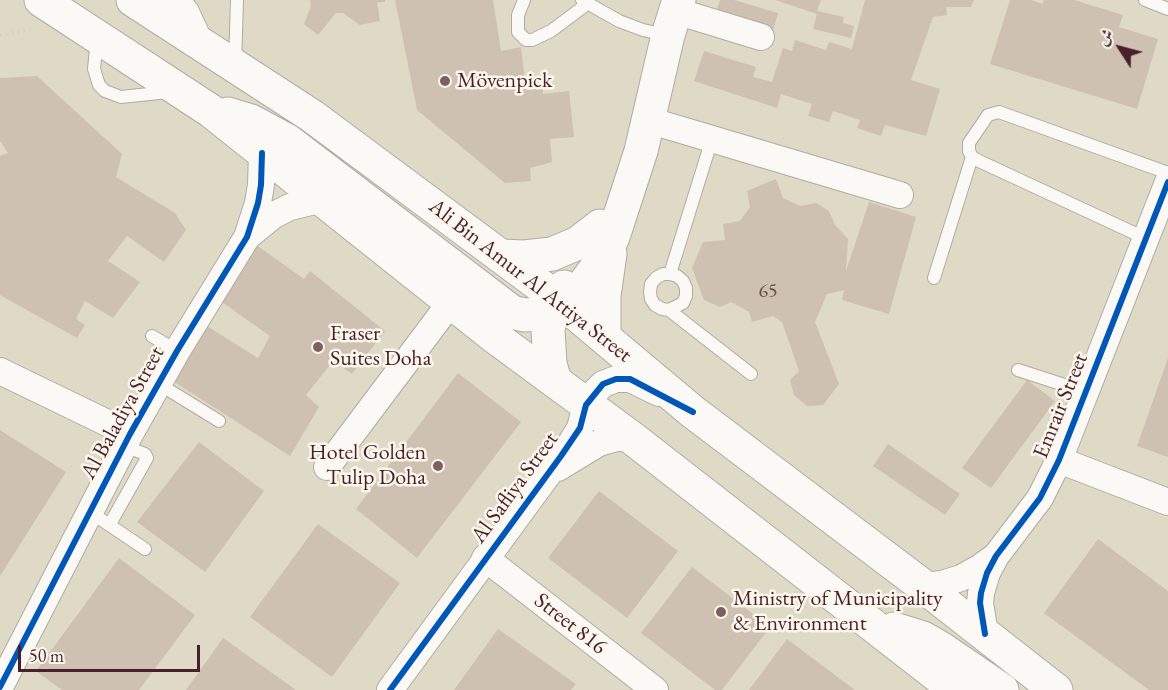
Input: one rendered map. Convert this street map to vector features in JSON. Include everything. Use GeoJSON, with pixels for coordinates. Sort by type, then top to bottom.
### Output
{"type":"FeatureCollection","features":[{"type":"Feature","properties":{"kind":"main road"},"geometry":{"type":"LineString","coordinates":[[41,0],[211,111],[451,302],[632,438],[956,690]]}},
{"type":"Feature","properties":{"kind":"main road","name":"Ali Bin Amur Al Attiya Street"},"geometry":{"type":"LineString","coordinates":[[133,0],[312,116],[501,256],[559,306],[604,337],[693,412],[1056,690]]}},
{"type":"Feature","properties":{"kind":"main road"},"geometry":{"type":"LineString","coordinates":[[172,0],[183,14],[195,40]]}},
{"type":"Feature","properties":{"kind":"main road"},"geometry":{"type":"LineString","coordinates":[[555,381],[549,347],[559,306],[587,250],[607,230],[636,167],[674,15]]}},
{"type":"Feature","properties":{"kind":"main road"},"geometry":{"type":"LineString","coordinates":[[211,111],[251,121],[288,141],[513,312],[524,315],[559,306]]}},
{"type":"Feature","properties":{"kind":"main road"},"geometry":{"type":"LineString","coordinates":[[501,256],[524,257],[552,254],[607,230]]}},
{"type":"Feature","properties":{"kind":"main road"},"geometry":{"type":"LineString","coordinates":[[604,337],[607,230]]}},
{"type":"Feature","properties":{"kind":"main road"},"geometry":{"type":"LineString","coordinates":[[866,621],[923,638],[1002,690]]}},
{"type":"Feature","properties":{"kind":"street"},"geometry":{"type":"LineString","coordinates":[[674,15],[761,37]]}},
{"type":"Feature","properties":{"kind":"street"},"geometry":{"type":"LineString","coordinates":[[648,120],[900,195]]}},
{"type":"Feature","properties":{"kind":"street","name":"Al Baladiya Street"},"geometry":{"type":"LineString","coordinates":[[0,687],[100,518],[127,440],[177,351],[247,237],[258,203],[262,153]]}},
{"type":"Feature","properties":{"kind":"street","name":"Emrair Street"},"geometry":{"type":"LineString","coordinates":[[985,634],[981,619],[981,593],[987,573],[996,556],[1040,498],[1059,460],[1168,182]]}},
{"type":"Feature","properties":{"kind":"street","name":"Al Baladiya Street"},"geometry":{"type":"LineString","coordinates":[[247,237],[274,215],[290,207],[323,199]]}},
{"type":"Feature","properties":{"kind":"street"},"geometry":{"type":"LineString","coordinates":[[327,467],[451,302]]}},
{"type":"Feature","properties":{"kind":"street"},"geometry":{"type":"LineString","coordinates":[[0,371],[127,440]]}},
{"type":"Feature","properties":{"kind":"street","name":"Al Safliya Street"},"geometry":{"type":"LineString","coordinates":[[390,690],[548,475],[580,428],[586,405],[603,384],[616,379],[630,379],[693,412]]}},
{"type":"Feature","properties":{"kind":"street","name":"Al Safliya Street"},"geometry":{"type":"LineString","coordinates":[[548,475],[599,443],[617,438],[632,438]]}},
{"type":"Feature","properties":{"kind":"street","name":"Emrair Street"},"geometry":{"type":"LineString","coordinates":[[1059,460],[1168,502]]}},
{"type":"Feature","properties":{"kind":"street","name":"Emrair Street"},"geometry":{"type":"LineString","coordinates":[[923,586],[942,584],[961,578],[996,556]]}},
{"type":"Feature","properties":{"kind":"street","name":"Street 816"},"geometry":{"type":"LineString","coordinates":[[485,558],[655,690]]}},
{"type":"Feature","properties":{"kind":"lane"},"geometry":{"type":"LineString","coordinates":[[235,65],[237,0]]}},
{"type":"Feature","properties":{"kind":"lane"},"geometry":{"type":"LineString","coordinates":[[524,0],[518,15],[518,32],[526,39],[532,40],[551,31],[585,2],[619,21],[643,30],[674,15]]}},
{"type":"Feature","properties":{"kind":"lane"},"geometry":{"type":"LineString","coordinates":[[1145,0],[1168,9]]}},
{"type":"Feature","properties":{"kind":"lane"},"geometry":{"type":"LineString","coordinates":[[1147,240],[972,157],[969,143],[988,115],[999,112],[1168,172]]}},
{"type":"Feature","properties":{"kind":"lane"},"geometry":{"type":"LineString","coordinates":[[670,274],[711,139]]}},
{"type":"Feature","properties":{"kind":"lane"},"geometry":{"type":"LineString","coordinates":[[934,278],[972,157]]}},
{"type":"Feature","properties":{"kind":"lane"},"geometry":{"type":"LineString","coordinates":[[669,310],[683,303],[686,288],[677,276],[663,274],[651,284],[650,292],[656,306],[669,310],[751,375]]}},
{"type":"Feature","properties":{"kind":"lane"},"geometry":{"type":"LineString","coordinates":[[152,336],[177,351]]}},
{"type":"Feature","properties":{"kind":"lane"},"geometry":{"type":"LineString","coordinates":[[1018,370],[1086,392]]}},
{"type":"Feature","properties":{"kind":"lane"},"geometry":{"type":"LineString","coordinates":[[159,384],[219,421]]}},
{"type":"Feature","properties":{"kind":"lane"},"geometry":{"type":"LineString","coordinates":[[100,518],[146,549]]}},
{"type":"Feature","properties":{"kind":"building"},"geometry":{"type":"Polygon","coordinates":[[[310,0],[385,0],[385,2],[377,2],[380,21],[360,25],[343,13],[336,13],[318,35],[304,24],[311,6],[310,0]]]}},
{"type":"Feature","properties":{"kind":"building"},"geometry":{"type":"Polygon","coordinates":[[[395,0],[493,0],[501,51],[521,47],[526,90],[543,88],[543,94],[569,91],[574,137],[550,139],[552,162],[530,168],[531,181],[505,183],[417,110],[395,0]]]}},
{"type":"Feature","properties":{"kind":"building"},"geometry":{"type":"Polygon","coordinates":[[[720,0],[734,0],[778,13],[772,34],[715,17],[720,0]]]}},
{"type":"Feature","properties":{"kind":"building"},"geometry":{"type":"Polygon","coordinates":[[[775,0],[821,0],[817,11],[844,17],[843,23],[854,26],[851,38],[813,29],[817,14],[775,0]]]}},
{"type":"Feature","properties":{"kind":"building"},"geometry":{"type":"Polygon","coordinates":[[[865,0],[974,0],[971,7],[946,7],[947,15],[933,17],[911,80],[940,89],[926,136],[885,125],[881,136],[857,128],[860,120],[833,111],[829,122],[808,116],[812,104],[781,94],[777,108],[694,81],[704,51],[756,67],[753,77],[772,82],[783,48],[792,51],[795,40],[826,50],[829,42],[852,49],[865,0]]]}},
{"type":"Feature","properties":{"kind":"building"},"geometry":{"type":"Polygon","coordinates":[[[1010,0],[1031,0],[1043,4],[1044,0],[1074,0],[1123,15],[1119,27],[1158,39],[1137,109],[990,64],[1010,0]]]}},
{"type":"Feature","properties":{"kind":"building"},"geometry":{"type":"Polygon","coordinates":[[[37,76],[122,154],[116,177],[175,213],[186,230],[164,262],[127,236],[108,261],[140,282],[113,318],[85,301],[76,319],[85,325],[77,338],[0,295],[0,156],[8,153],[0,141],[0,78],[37,76]]]}},
{"type":"Feature","properties":{"kind":"building"},"geometry":{"type":"Polygon","coordinates":[[[776,179],[783,198],[800,206],[816,203],[829,211],[835,225],[848,239],[846,271],[869,202],[916,217],[889,314],[842,300],[844,290],[827,294],[815,322],[839,384],[823,405],[807,406],[794,395],[790,380],[799,371],[782,322],[773,316],[752,322],[749,312],[731,302],[720,307],[704,300],[692,268],[703,242],[725,240],[723,224],[740,221],[750,207],[747,191],[776,179]]]}},
{"type":"Feature","properties":{"kind":"building","name":"Fraser Suites Doha"},"geometry":{"type":"Polygon","coordinates":[[[255,244],[304,279],[310,271],[385,331],[352,374],[333,361],[306,395],[319,407],[290,456],[165,376],[199,321],[258,358],[270,336],[216,298],[255,244]]]}},
{"type":"Feature","properties":{"kind":"building"},"geometry":{"type":"Polygon","coordinates":[[[1168,358],[1168,457],[1137,446],[1168,358]]]}},
{"type":"Feature","properties":{"kind":"building","name":"Hotel Golden Tulip Doha"},"geometry":{"type":"Polygon","coordinates":[[[458,373],[521,422],[417,558],[356,509],[458,373]]]}},
{"type":"Feature","properties":{"kind":"building"},"geometry":{"type":"Polygon","coordinates":[[[1027,380],[1055,401],[991,488],[962,468],[1027,380]]]}},
{"type":"Feature","properties":{"kind":"building"},"geometry":{"type":"Polygon","coordinates":[[[0,430],[66,472],[0,576],[0,430]]]}},
{"type":"Feature","properties":{"kind":"building"},"geometry":{"type":"Polygon","coordinates":[[[199,442],[264,491],[205,572],[137,522],[199,442]]]}},
{"type":"Feature","properties":{"kind":"building"},"geometry":{"type":"Polygon","coordinates":[[[888,444],[960,494],[945,515],[873,466],[888,444]]]}},
{"type":"Feature","properties":{"kind":"building"},"geometry":{"type":"Polygon","coordinates":[[[599,491],[678,551],[627,618],[548,558],[599,491]]]}},
{"type":"Feature","properties":{"kind":"building"},"geometry":{"type":"Polygon","coordinates":[[[318,524],[400,583],[332,677],[250,617],[318,524]]]}},
{"type":"Feature","properties":{"kind":"building"},"geometry":{"type":"Polygon","coordinates":[[[1098,539],[1168,591],[1168,690],[1149,690],[1044,613],[1098,539]]]}},
{"type":"Feature","properties":{"kind":"building"},"geometry":{"type":"Polygon","coordinates":[[[119,558],[195,615],[139,690],[62,690],[36,671],[119,558]]]}},
{"type":"Feature","properties":{"kind":"building"},"geometry":{"type":"Polygon","coordinates":[[[692,567],[770,627],[722,690],[715,690],[641,633],[692,567]]]}},
{"type":"Feature","properties":{"kind":"building"},"geometry":{"type":"Polygon","coordinates":[[[498,629],[576,684],[571,690],[454,690],[498,629]]]}},
{"type":"Feature","properties":{"kind":"building"},"geometry":{"type":"Polygon","coordinates":[[[223,638],[296,690],[186,690],[223,638]]]}},
{"type":"Feature","properties":{"kind":"building"},"geometry":{"type":"Polygon","coordinates":[[[787,639],[855,690],[749,690],[787,639]]]}},
{"type":"Feature","properties":{"kind":"cycle path"},"geometry":{"type":"LineString","coordinates":[[0,687],[130,434],[177,351],[247,237],[258,203],[262,153]]}},
{"type":"Feature","properties":{"kind":"cycle path"},"geometry":{"type":"LineString","coordinates":[[985,634],[980,603],[987,573],[996,556],[1040,498],[1059,460],[1168,182]]}},
{"type":"Feature","properties":{"kind":"cycle path"},"geometry":{"type":"LineString","coordinates":[[390,690],[561,456],[580,428],[586,405],[603,384],[616,379],[630,379],[693,412]]}},
{"type":"Feature","properties":{"kind":"place","name":"Mövenpick"},"geometry":{"type":"Point","coordinates":[445,81]}},
{"type":"Feature","properties":{"kind":"place","name":"Fraser Suites Doha"},"geometry":{"type":"Point","coordinates":[318,347]}},
{"type":"Feature","properties":{"kind":"place","name":"Hotel Golden Tulip Doha"},"geometry":{"type":"Point","coordinates":[438,466]}},
{"type":"Feature","properties":{"kind":"place","name":"Ministry of Municipality & Environment"},"geometry":{"type":"Point","coordinates":[721,612]}}]}
